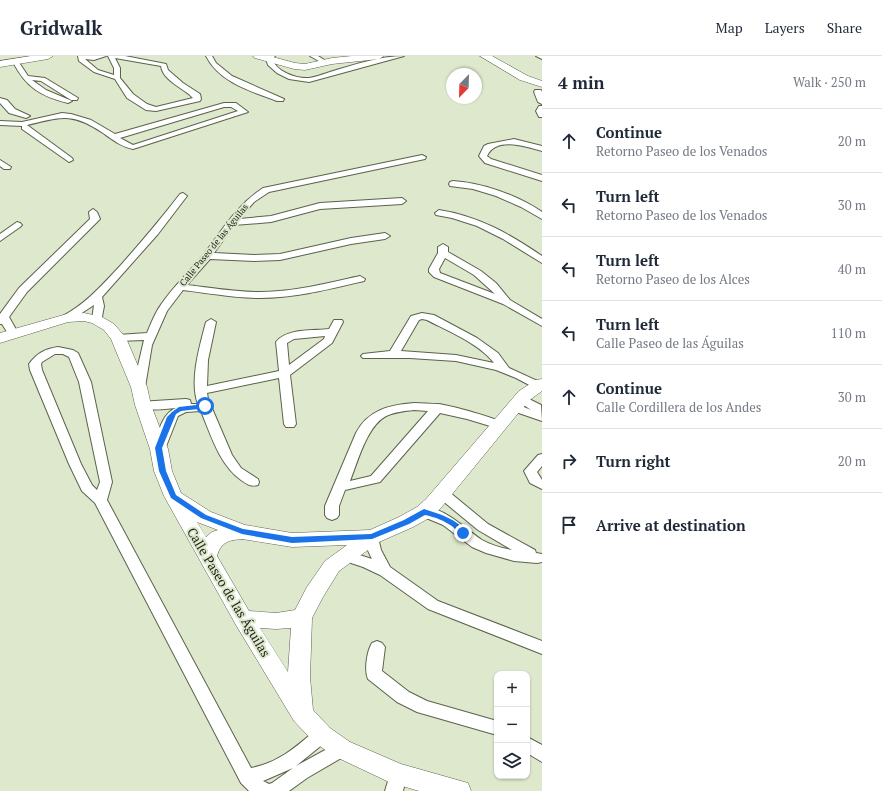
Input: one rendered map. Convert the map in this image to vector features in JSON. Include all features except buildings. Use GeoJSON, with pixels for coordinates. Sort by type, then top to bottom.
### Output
{"type":"FeatureCollection","features":[{"type":"Feature","properties":{"kind":"street"},"geometry":{"type":"LineString","coordinates":[[0,61],[48,56]]}},
{"type":"Feature","properties":{"kind":"street"},"geometry":{"type":"LineString","coordinates":[[103,56],[94,58],[81,56],[81,60],[96,71],[117,78],[130,96],[144,106],[156,109],[197,99],[197,96],[180,85],[165,71],[164,65],[113,56],[117,68],[117,78]]}},
{"type":"Feature","properties":{"kind":"street"},"geometry":{"type":"LineString","coordinates":[[209,56],[215,68],[230,78],[280,99]]}},
{"type":"Feature","properties":{"kind":"street"},"geometry":{"type":"LineString","coordinates":[[258,56],[271,57],[305,67],[323,59],[351,56]]}},
{"type":"Feature","properties":{"kind":"street"},"geometry":{"type":"LineString","coordinates":[[323,59],[379,56]]}},
{"type":"Feature","properties":{"kind":"street"},"geometry":{"type":"LineString","coordinates":[[271,57],[270,63],[277,70],[298,79],[309,80],[400,56]]}},
{"type":"Feature","properties":{"kind":"street"},"geometry":{"type":"LineString","coordinates":[[485,56],[540,88],[542,102]]}},
{"type":"Feature","properties":{"kind":"street"},"geometry":{"type":"LineString","coordinates":[[494,56],[532,78],[542,81]]}},
{"type":"Feature","properties":{"kind":"street"},"geometry":{"type":"LineString","coordinates":[[0,64],[26,58]]}},
{"type":"Feature","properties":{"kind":"street"},"geometry":{"type":"LineString","coordinates":[[26,58],[26,78],[31,85],[41,91],[71,99],[44,79],[34,77],[26,78]]}},
{"type":"Feature","properties":{"kind":"street"},"geometry":{"type":"LineString","coordinates":[[277,70],[291,63]]}},
{"type":"Feature","properties":{"kind":"street"},"geometry":{"type":"LineString","coordinates":[[0,100],[29,123],[69,160]]}},
{"type":"Feature","properties":{"kind":"street"},"geometry":{"type":"LineString","coordinates":[[0,126],[74,116],[83,118],[128,146],[133,147],[244,112],[234,105],[224,105],[114,137]]}},
{"type":"Feature","properties":{"kind":"street"},"geometry":{"type":"LineString","coordinates":[[542,108],[540,111],[542,115]]}},
{"type":"Feature","properties":{"kind":"street"},"geometry":{"type":"LineString","coordinates":[[0,123],[29,123]]}},
{"type":"Feature","properties":{"kind":"street"},"geometry":{"type":"LineString","coordinates":[[542,148],[514,142],[491,146],[487,148],[483,156],[488,161],[542,178]]}},
{"type":"Feature","properties":{"kind":"street","name":"Calle Paseo de las Águilas"},"geometry":{"type":"LineString","coordinates":[[139,387],[147,345],[162,311],[180,286],[208,256],[231,222],[251,200],[266,190],[422,157]]}},
{"type":"Feature","properties":{"kind":"street"},"geometry":{"type":"LineString","coordinates":[[453,184],[464,184],[508,198],[541,214]]}},
{"type":"Feature","properties":{"kind":"street"},"geometry":{"type":"LineString","coordinates":[[93,212],[95,219],[23,290],[2,318],[7,336],[67,318],[80,312],[98,296],[162,225],[183,196]]}},
{"type":"Feature","properties":{"kind":"street"},"geometry":{"type":"LineString","coordinates":[[231,222],[271,219],[320,206],[402,200]]}},
{"type":"Feature","properties":{"kind":"street"},"geometry":{"type":"LineString","coordinates":[[439,213],[452,214],[481,225],[509,238],[542,260]]}},
{"type":"Feature","properties":{"kind":"street"},"geometry":{"type":"LineString","coordinates":[[0,238],[16,225]]}},
{"type":"Feature","properties":{"kind":"street"},"geometry":{"type":"LineString","coordinates":[[208,256],[254,258],[280,256],[352,241],[385,236]]}},
{"type":"Feature","properties":{"kind":"street"},"geometry":{"type":"LineString","coordinates":[[506,302],[488,279],[443,250],[434,269],[434,272],[437,275],[506,302],[542,323]]}},
{"type":"Feature","properties":{"kind":"street"},"geometry":{"type":"LineString","coordinates":[[180,286],[218,292],[261,295],[306,291],[360,279]]}},
{"type":"Feature","properties":{"kind":"street"},"geometry":{"type":"LineString","coordinates":[[97,320],[99,306],[98,296]]}},
{"type":"Feature","properties":{"kind":"street"},"geometry":{"type":"LineString","coordinates":[[394,354],[415,318],[422,316],[430,317],[473,340],[494,355],[530,393],[531,414],[542,416]]}},
{"type":"Feature","properties":{"kind":"street"},"geometry":{"type":"LineString","coordinates":[[67,318],[84,317],[97,320],[109,327],[118,338],[139,387],[143,405],[159,448],[163,471],[173,496]]}},
{"type":"Feature","properties":{"kind":"street"},"geometry":{"type":"LineString","coordinates":[[211,322],[204,348],[203,400],[226,456],[237,471],[253,482]]}},
{"type":"Feature","properties":{"kind":"street"},"geometry":{"type":"LineString","coordinates":[[159,448],[174,413],[203,400],[286,373],[328,341],[331,332],[338,322]]}},
{"type":"Feature","properties":{"kind":"street"},"geometry":{"type":"LineString","coordinates":[[290,424],[286,373],[281,342],[291,336],[331,332]]}},
{"type":"Feature","properties":{"kind":"street"},"geometry":{"type":"LineString","coordinates":[[118,338],[151,336]]}},
{"type":"Feature","properties":{"kind":"street"},"geometry":{"type":"LineString","coordinates":[[100,500],[106,482],[85,382],[77,361],[71,352],[58,350],[44,354],[37,360],[35,364],[36,370],[75,464],[87,488],[100,500],[247,777],[258,788],[265,791]]}},
{"type":"Feature","properties":{"kind":"street"},"geometry":{"type":"LineString","coordinates":[[367,356],[394,354],[449,357],[477,362],[510,372]]}},
{"type":"Feature","properties":{"kind":"street"},"geometry":{"type":"LineString","coordinates":[[302,714],[299,677],[302,618],[314,593],[340,561],[372,537],[406,522],[424,512],[443,494],[497,428],[530,393]]}},
{"type":"Feature","properties":{"kind":"street"},"geometry":{"type":"LineString","coordinates":[[143,405],[174,405],[203,400]]}},
{"type":"Feature","properties":{"kind":"street"},"geometry":{"type":"LineString","coordinates":[[332,515],[332,506],[364,430],[374,418],[388,411],[403,407],[438,408],[463,413],[497,428]]}},
{"type":"Feature","properties":{"kind":"street"},"geometry":{"type":"LineString","coordinates":[[341,487],[375,479],[438,408]]}},
{"type":"Feature","properties":{"kind":"street"},"geometry":{"type":"LineString","coordinates":[[542,458],[530,471],[536,482],[542,485]]}},
{"type":"Feature","properties":{"kind":"street"},"geometry":{"type":"LineString","coordinates":[[443,494],[468,516],[500,538],[540,559]]}},
{"type":"Feature","properties":{"kind":"street","name":"Calle Paseo de las Águilas"},"geometry":{"type":"LineString","coordinates":[[173,496],[204,517],[242,532],[292,540],[372,537]]}},
{"type":"Feature","properties":{"kind":"street","name":"Calle Paseo de las Águilas"},"geometry":{"type":"LineString","coordinates":[[173,496],[243,619],[302,714],[322,735],[396,782],[459,791]]}},
{"type":"Feature","properties":{"kind":"street"},"geometry":{"type":"LineString","coordinates":[[424,512],[439,516],[455,525],[477,543],[492,550],[513,556],[540,559]]}},
{"type":"Feature","properties":{"kind":"street"},"geometry":{"type":"LineString","coordinates":[[455,525],[468,516]]}},
{"type":"Feature","properties":{"kind":"street"},"geometry":{"type":"LineString","coordinates":[[207,557],[210,545],[217,538],[222,535],[242,532]]}},
{"type":"Feature","properties":{"kind":"street"},"geometry":{"type":"LineString","coordinates":[[372,537],[374,550],[384,571]]}},
{"type":"Feature","properties":{"kind":"street"},"geometry":{"type":"LineString","coordinates":[[313,540],[323,548],[328,555],[340,561],[368,563],[384,571],[433,606],[542,648]]}},
{"type":"Feature","properties":{"kind":"street"},"geometry":{"type":"LineString","coordinates":[[243,619],[276,621],[302,618]]}},
{"type":"Feature","properties":{"kind":"street"},"geometry":{"type":"LineString","coordinates":[[377,647],[374,674],[403,697],[423,707],[494,727]]}},
{"type":"Feature","properties":{"kind":"street"},"geometry":{"type":"LineString","coordinates":[[272,791],[276,790],[322,735]]}},
{"type":"Feature","properties":{"kind":"street"},"geometry":{"type":"LineString","coordinates":[[530,746],[542,754]]}},
{"type":"Feature","properties":{"kind":"street"},"geometry":{"type":"LineString","coordinates":[[247,777],[293,768],[342,749]]}},
{"type":"Feature","properties":{"kind":"route"},"geometry":{"type":"LineString","coordinates":[[205,406],[179,410],[174,413],[159,448],[163,471],[173,496],[187,507],[204,517],[242,532],[292,540],[313,540],[372,537],[406,522],[424,512],[439,516],[455,525],[463,533]]}}]}
